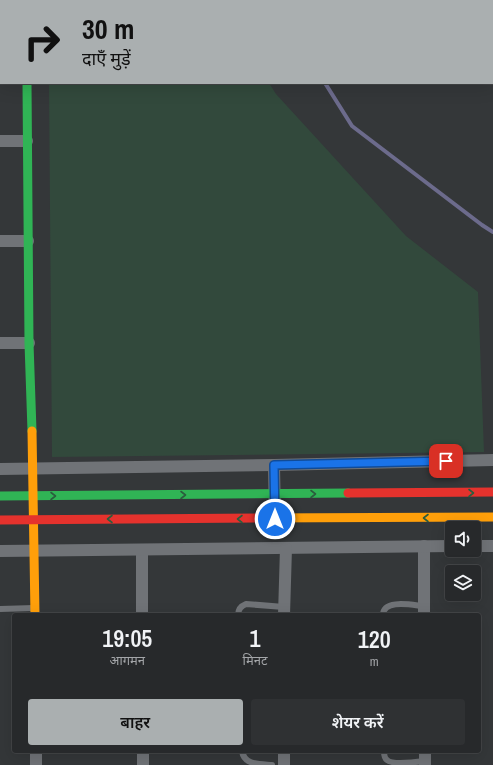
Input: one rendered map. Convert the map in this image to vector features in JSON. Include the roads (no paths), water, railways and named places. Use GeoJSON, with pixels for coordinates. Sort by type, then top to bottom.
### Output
{"type":"FeatureCollection","features":[{"type":"Feature","properties":{"kind":"street"},"geometry":{"type":"LineString","coordinates":[[27,84],[29,343],[34,496],[35,611]]}},
{"type":"Feature","properties":{"kind":"street"},"geometry":{"type":"LineString","coordinates":[[0,141],[27,141]]}},
{"type":"Feature","properties":{"kind":"street"},"geometry":{"type":"LineString","coordinates":[[0,241],[28,241]]}},
{"type":"Feature","properties":{"kind":"street"},"geometry":{"type":"LineString","coordinates":[[0,343],[29,343]]}},
{"type":"Feature","properties":{"kind":"street"},"geometry":{"type":"LineString","coordinates":[[0,469],[493,460]]}},
{"type":"Feature","properties":{"kind":"street"},"geometry":{"type":"LineString","coordinates":[[274,465],[275,519]]}},
{"type":"Feature","properties":{"kind":"street"},"geometry":{"type":"LineString","coordinates":[[0,496],[493,492]]}},
{"type":"Feature","properties":{"kind":"street"},"geometry":{"type":"LineString","coordinates":[[0,520],[493,517]]}},
{"type":"Feature","properties":{"kind":"street"},"geometry":{"type":"LineString","coordinates":[[424,546],[424,610]]}},
{"type":"Feature","properties":{"kind":"street"},"geometry":{"type":"LineString","coordinates":[[0,551],[445,546]]}},
{"type":"Feature","properties":{"kind":"street"},"geometry":{"type":"LineString","coordinates":[[481,546],[493,546]]}},
{"type":"Feature","properties":{"kind":"street"},"geometry":{"type":"LineString","coordinates":[[284,611],[286,548]]}},
{"type":"Feature","properties":{"kind":"street"},"geometry":{"type":"LineString","coordinates":[[142,550],[142,613]]}},
{"type":"Feature","properties":{"kind":"street"},"geometry":{"type":"LineString","coordinates":[[36,753],[36,765]]}},
{"type":"Feature","properties":{"kind":"street"},"geometry":{"type":"LineString","coordinates":[[143,753],[143,765]]}},
{"type":"Feature","properties":{"kind":"street"},"geometry":{"type":"LineString","coordinates":[[284,753],[284,765]]}},
{"type":"Feature","properties":{"kind":"lane"},"geometry":{"type":"LineString","coordinates":[[238,613],[239,609],[246,604],[284,611]]}},
{"type":"Feature","properties":{"kind":"lane"},"geometry":{"type":"LineString","coordinates":[[383,613],[384,608],[393,604],[424,610]]}},
{"type":"Feature","properties":{"kind":"lane"},"geometry":{"type":"LineString","coordinates":[[0,609],[35,611]]}},
{"type":"Feature","properties":{"kind":"lane"},"geometry":{"type":"LineString","coordinates":[[242,753],[246,762],[251,764],[272,765]]}},
{"type":"Feature","properties":{"kind":"lane"},"geometry":{"type":"LineString","coordinates":[[384,753],[385,758],[388,761],[393,762],[425,759]]}},
{"type":"Feature","properties":{"kind":"waterway"},"geometry":{"type":"LineString","coordinates":[[326,84],[352,126],[493,232]]}}]}
